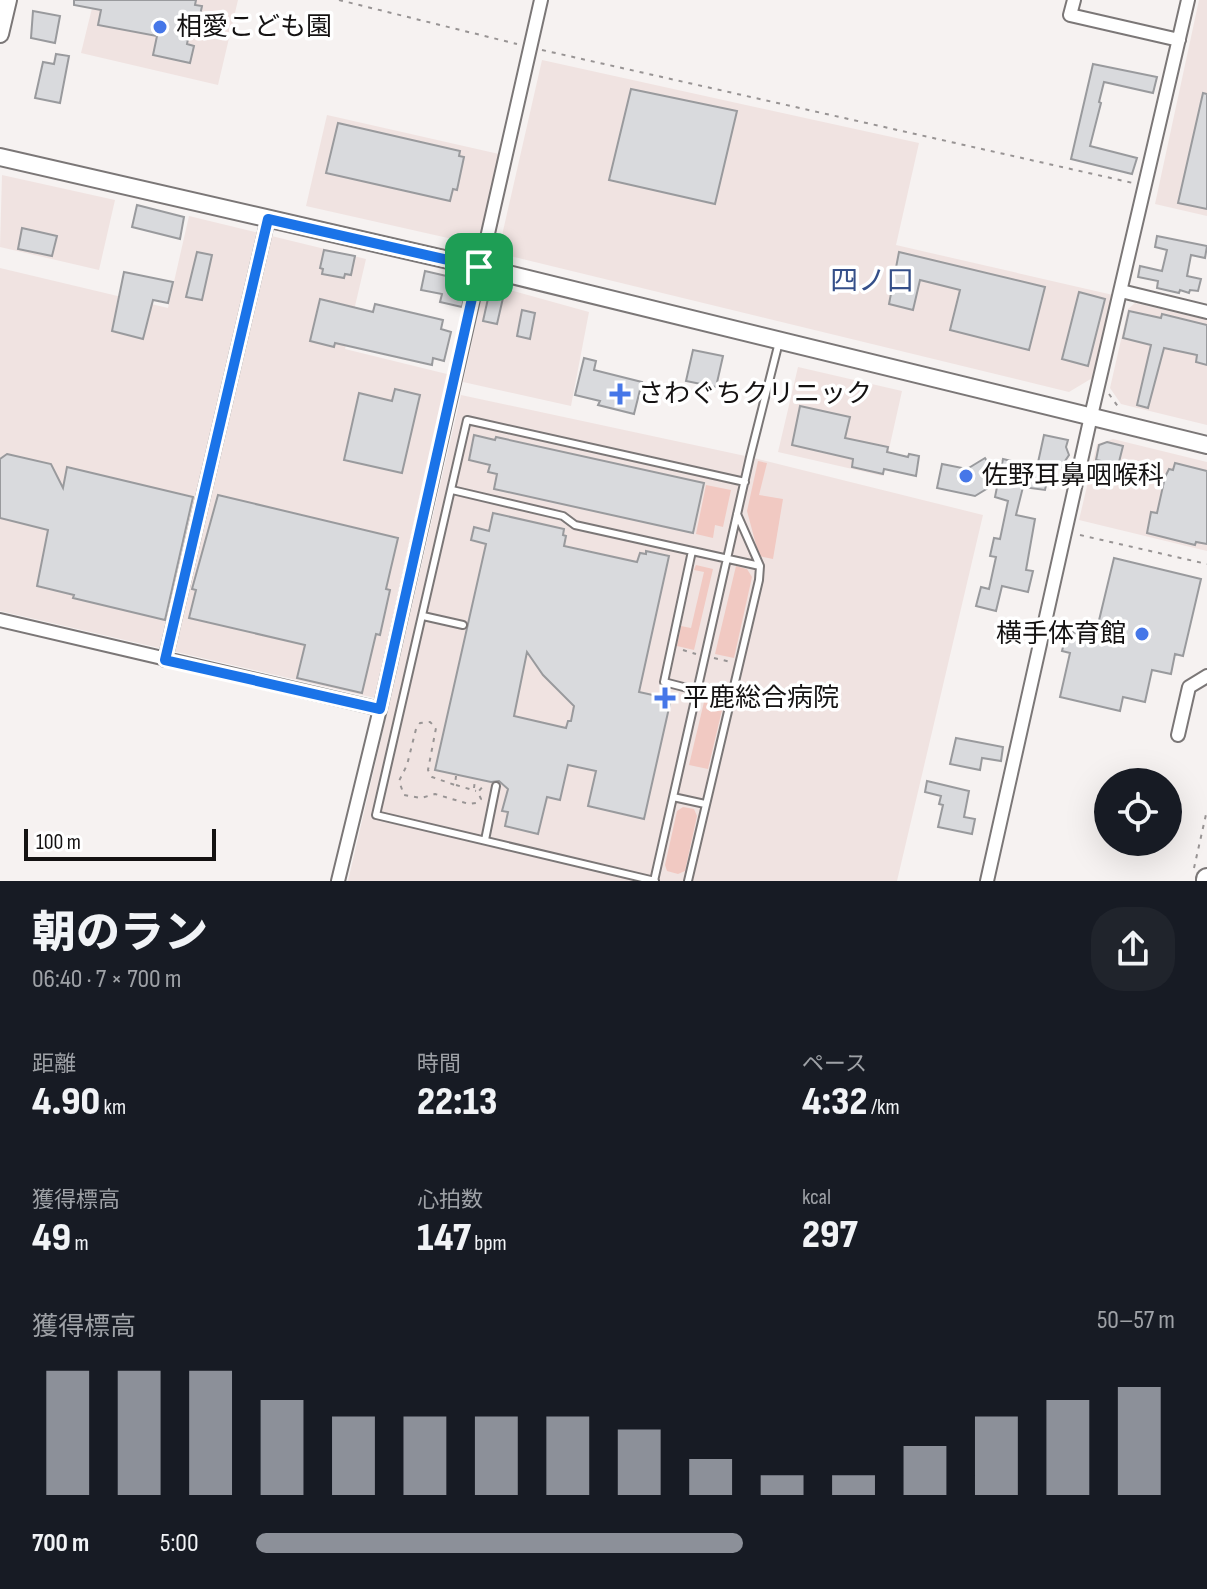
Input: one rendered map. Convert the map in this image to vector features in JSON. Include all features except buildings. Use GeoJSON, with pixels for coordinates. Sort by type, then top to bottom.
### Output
{"type":"FeatureCollection","features":[{"type":"Feature","properties":{"kind":"street"},"geometry":{"type":"LineString","coordinates":[[0,34],[8,0]]}},
{"type":"Feature","properties":{"kind":"street"},"geometry":{"type":"LineString","coordinates":[[338,881],[541,0]]}},
{"type":"Feature","properties":{"kind":"street"},"geometry":{"type":"LineString","coordinates":[[1074,0],[1070,15],[1179,40]]}},
{"type":"Feature","properties":{"kind":"street"},"geometry":{"type":"LineString","coordinates":[[987,881],[1188,0]]}},
{"type":"Feature","properties":{"kind":"street"},"geometry":{"type":"LineString","coordinates":[[0,157],[479,267],[1207,445]]}},
{"type":"Feature","properties":{"kind":"street"},"geometry":{"type":"LineString","coordinates":[[165,660],[268,219]]}},
{"type":"Feature","properties":{"kind":"street"},"geometry":{"type":"LineString","coordinates":[[1121,291],[1207,312]]}},
{"type":"Feature","properties":{"kind":"street"},"geometry":{"type":"LineString","coordinates":[[0,620],[380,709]]}},
{"type":"Feature","properties":{"kind":"street"},"geometry":{"type":"LineString","coordinates":[[1178,735],[1189,687],[1207,676]]}},
{"type":"Feature","properties":{"kind":"lane"},"geometry":{"type":"LineString","coordinates":[[745,482],[467,420],[376,815],[654,881],[779,342]]}},
{"type":"Feature","properties":{"kind":"lane"},"geometry":{"type":"LineString","coordinates":[[452,490],[563,516],[575,525],[760,566]]}},
{"type":"Feature","properties":{"kind":"lane"},"geometry":{"type":"LineString","coordinates":[[688,881],[760,566],[737,514]]}},
{"type":"Feature","properties":{"kind":"lane"},"geometry":{"type":"LineString","coordinates":[[741,561],[751,557],[753,549]]}},
{"type":"Feature","properties":{"kind":"lane"},"geometry":{"type":"LineString","coordinates":[[692,551],[664,682],[730,699]]}},
{"type":"Feature","properties":{"kind":"lane"},"geometry":{"type":"LineString","coordinates":[[423,616],[463,625]]}},
{"type":"Feature","properties":{"kind":"lane"},"geometry":{"type":"LineString","coordinates":[[485,840],[496,786]]}},
{"type":"Feature","properties":{"kind":"lane"},"geometry":{"type":"LineString","coordinates":[[673,797],[705,804]]}},
{"type":"Feature","properties":{"kind":"path"},"geometry":{"type":"LineString","coordinates":[[339,0],[530,47],[1146,186]]}},
{"type":"Feature","properties":{"kind":"path"},"geometry":{"type":"LineString","coordinates":[[1106,389],[1118,408]]}},
{"type":"Feature","properties":{"kind":"path"},"geometry":{"type":"LineString","coordinates":[[1066,532],[1207,564]]}},
{"type":"Feature","properties":{"kind":"path"},"geometry":{"type":"LineString","coordinates":[[430,722],[436,728],[428,770],[432,777],[455,785],[474,789],[481,799],[469,804],[435,794],[421,798],[404,795],[399,781],[420,723],[430,722]]}},
{"type":"Feature","properties":{"kind":"path"},"geometry":{"type":"LineString","coordinates":[[455,785],[456,776]]}},
{"type":"Feature","properties":{"kind":"path"},"geometry":{"type":"LineString","coordinates":[[474,789],[475,780]]}},
{"type":"Feature","properties":{"kind":"path"},"geometry":{"type":"LineString","coordinates":[[478,792],[485,784]]}},
{"type":"Feature","properties":{"kind":"path"},"geometry":{"type":"LineString","coordinates":[[1203,876],[1207,810]]}},
{"type":"Feature","properties":{"kind":"shaded area","name":"相愛こども園"},"geometry":{"type":"Polygon","coordinates":[[[94,0],[238,0],[218,85],[81,53],[94,0]]]}},
{"type":"Feature","properties":{"kind":"shaded area"},"geometry":{"type":"Polygon","coordinates":[[[1199,0],[1207,0],[1207,216],[1155,204],[1199,0]]]}},
{"type":"Feature","properties":{"kind":"shaded area"},"geometry":{"type":"Polygon","coordinates":[[[542,60],[919,143],[896,245],[1113,295],[1094,377],[1069,392],[498,253],[542,60]]]}},
{"type":"Feature","properties":{"kind":"shaded area"},"geometry":{"type":"Polygon","coordinates":[[[327,115],[499,154],[479,245],[306,206],[327,115]]]}},
{"type":"Feature","properties":{"kind":"shaded area"},"geometry":{"type":"Polygon","coordinates":[[[2,175],[115,200],[99,270],[0,247],[2,175]]]}},
{"type":"Feature","properties":{"kind":"shaded area"},"geometry":{"type":"Polygon","coordinates":[[[189,216],[366,259],[345,349],[451,375],[375,698],[0,611],[0,268],[168,308],[189,216]]]}},
{"type":"Feature","properties":{"kind":"shaded area"},"geometry":{"type":"Polygon","coordinates":[[[485,283],[589,312],[571,406],[463,382],[485,283]]]}},
{"type":"Feature","properties":{"kind":"shaded area"},"geometry":{"type":"Polygon","coordinates":[[[1135,303],[1207,320],[1207,425],[1121,404],[1110,388],[1128,309],[1135,303]]]}},
{"type":"Feature","properties":{"kind":"shaded area"},"geometry":{"type":"Polygon","coordinates":[[[798,367],[902,391],[883,476],[778,452],[798,367]]]}},
{"type":"Feature","properties":{"kind":"shaded area","name":"平鹿総合病院"},"geometry":{"type":"Polygon","coordinates":[[[461,395],[750,457],[983,515],[897,881],[348,881],[461,395]]]}},
{"type":"Feature","properties":{"kind":"shaded area"},"geometry":{"type":"Polygon","coordinates":[[[1113,439],[1207,462],[1207,551],[1079,520],[1097,444],[1113,439]]]}},
{"type":"Feature","properties":{"kind":"shaded area"},"geometry":{"type":"Polygon","coordinates":[[[758,461],[767,463],[759,495],[783,499],[773,559],[759,556],[747,511],[758,461]]]}},
{"type":"Feature","properties":{"kind":"shaded area"},"geometry":{"type":"Polygon","coordinates":[[[706,485],[731,490],[723,527],[715,525],[713,538],[696,534],[706,485]]]}},
{"type":"Feature","properties":{"kind":"shaded area"},"geometry":{"type":"Polygon","coordinates":[[[696,565],[713,569],[694,650],[677,646],[681,626],[691,628],[704,572],[694,570],[696,565]]]}},
{"type":"Feature","properties":{"kind":"shaded area"},"geometry":{"type":"Polygon","coordinates":[[[736,566],[747,569],[752,577],[734,658],[715,654],[736,566]]]}},
{"type":"Feature","properties":{"kind":"shaded area"},"geometry":{"type":"Polygon","coordinates":[[[704,702],[723,706],[708,769],[689,765],[704,702]]]}},
{"type":"Feature","properties":{"kind":"shaded area"},"geometry":{"type":"Polygon","coordinates":[[[683,807],[694,809],[697,816],[685,871],[678,874],[667,871],[665,865],[677,811],[683,807]]]}},
{"type":"Feature","properties":{"kind":"place","name":"相愛こども園"},"geometry":{"type":"Point","coordinates":[160,27]}},
{"type":"Feature","properties":{"kind":"place","name":"さわぐちクリニック"},"geometry":{"type":"Point","coordinates":[620,394]}},
{"type":"Feature","properties":{"kind":"place","name":"佐野耳鼻咽喉科"},"geometry":{"type":"Point","coordinates":[966,476]}},
{"type":"Feature","properties":{"kind":"place","name":"横手体育館"},"geometry":{"type":"Point","coordinates":[1142,634]}},
{"type":"Feature","properties":{"kind":"place","name":"平鹿総合病院"},"geometry":{"type":"Point","coordinates":[665,698]}},
{"type":"Feature","properties":{"kind":"district","name":"四ノ口"},"geometry":{"type":"Point","coordinates":[872,281]}},
{"type":"Feature","properties":{"kind":"route"},"geometry":{"type":"LineString","coordinates":[[268,219],[479,267],[380,709],[165,660],[268,219]]}}]}
